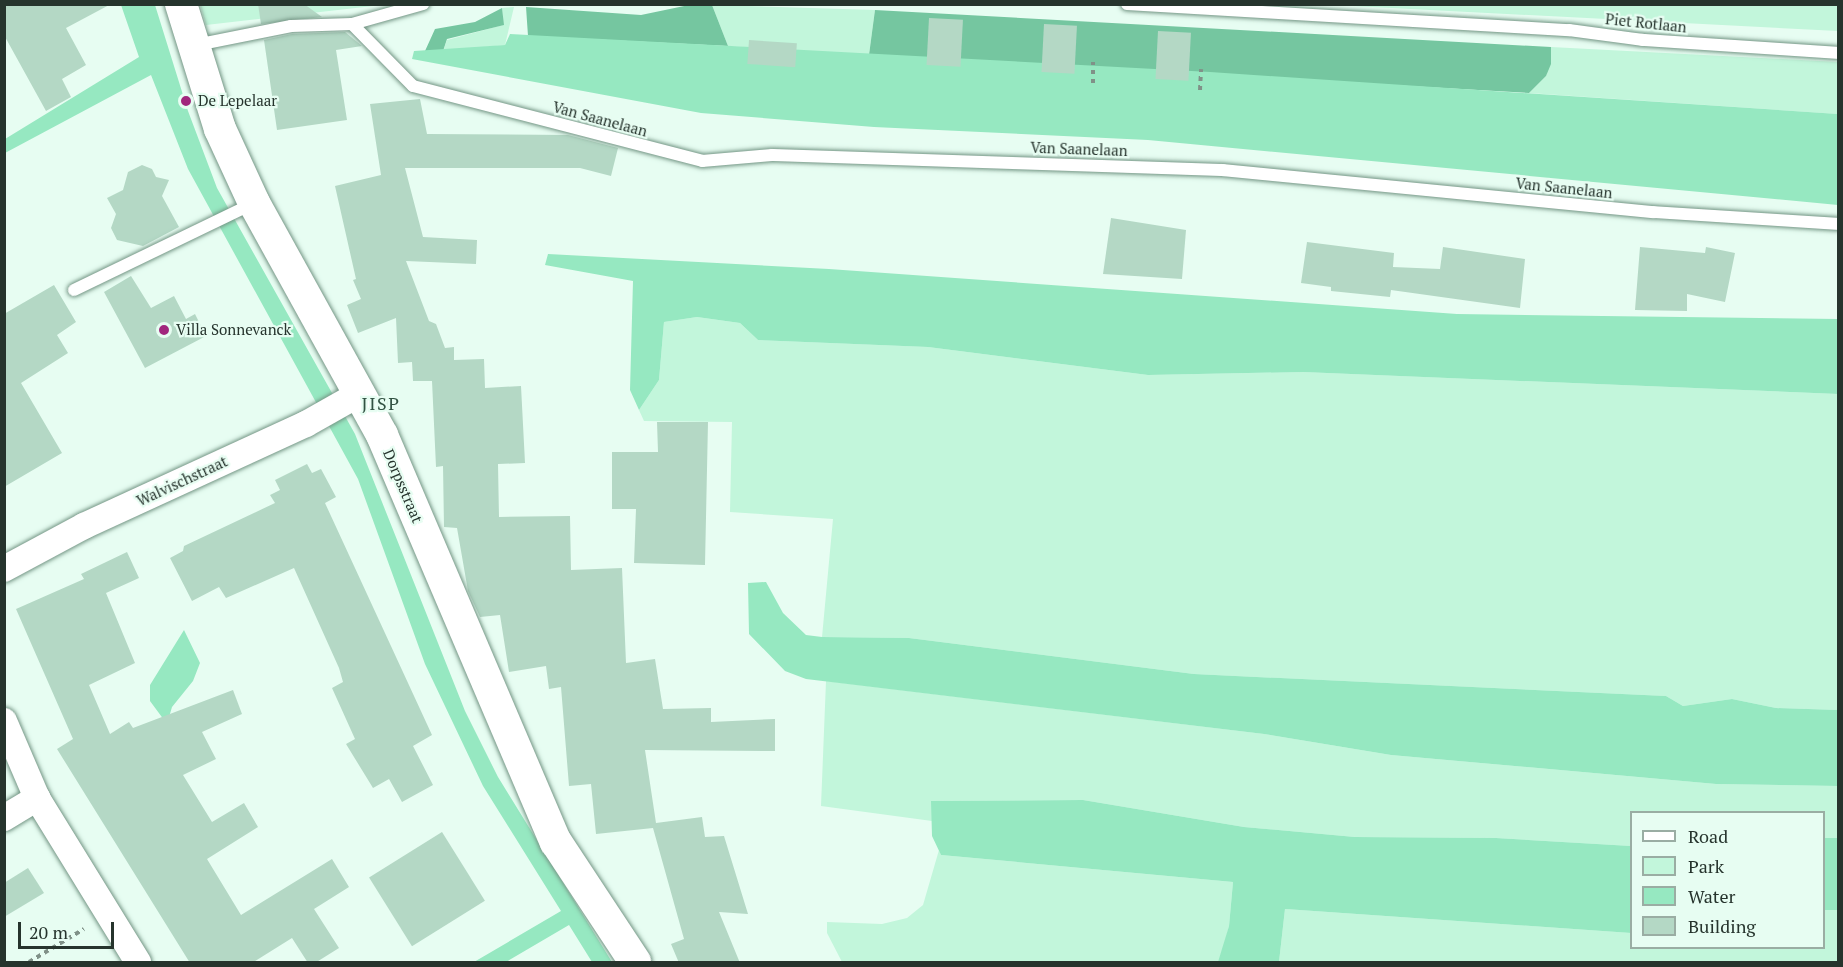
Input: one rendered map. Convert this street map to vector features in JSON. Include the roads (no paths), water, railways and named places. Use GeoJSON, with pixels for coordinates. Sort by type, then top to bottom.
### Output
{"type":"FeatureCollection","features":[{"type":"Feature","properties":{"kind":"street","name":"Dorpsstraat"},"geometry":{"type":"LineString","coordinates":[[182,4],[246,206],[351,399],[381,435],[556,842],[635,963]]}},
{"type":"Feature","properties":{"kind":"street","name":"Walvischstraat"},"geometry":{"type":"LineString","coordinates":[[4,569],[84,526],[306,424],[351,399]]}},
{"type":"Feature","properties":{"kind":"street"},"geometry":{"type":"LineString","coordinates":[[4,721],[37,798],[138,963]]}},
{"type":"Feature","properties":{"kind":"street"},"geometry":{"type":"LineString","coordinates":[[4,818],[37,798]]}},
{"type":"Feature","properties":{"kind":"lane"},"geometry":{"type":"LineString","coordinates":[[195,46],[291,26],[352,24],[423,4]]}},
{"type":"Feature","properties":{"kind":"lane","name":"Piet Rotlaan"},"geometry":{"type":"LineString","coordinates":[[1126,4],[1569,30],[1643,40],[1839,53]]}},
{"type":"Feature","properties":{"kind":"lane","name":"Van Saanelaan"},"geometry":{"type":"LineString","coordinates":[[352,24],[413,86],[702,161],[772,155],[1223,170],[1653,212],[1839,224]]}},
{"type":"Feature","properties":{"kind":"lane"},"geometry":{"type":"LineString","coordinates":[[74,290],[200,232],[246,206]]}},
{"type":"Feature","properties":{"kind":"water"},"geometry":{"type":"Polygon","coordinates":[[[121,5],[155,5],[188,111],[217,188],[355,434],[465,711],[498,777],[612,962],[592,962],[569,925],[506,962],[474,962],[561,911],[483,786],[425,664],[358,479],[188,169],[151,75],[5,153],[5,139],[139,57],[121,5]]]}},
{"type":"Feature","properties":{"kind":"water"},"geometry":{"type":"Polygon","coordinates":[[[510,34],[1210,72],[1838,114],[1838,205],[1148,140],[874,127],[701,113],[412,59],[414,51],[505,45],[510,34]]]}},
{"type":"Feature","properties":{"kind":"water"},"geometry":{"type":"Polygon","coordinates":[[[548,254],[829,269],[1457,314],[1838,319],[1838,394],[1303,372],[1148,375],[928,347],[758,340],[740,323],[697,317],[664,322],[659,380],[639,410],[630,390],[633,281],[545,265],[548,254]]]}},
{"type":"Feature","properties":{"kind":"water"},"geometry":{"type":"Polygon","coordinates":[[[766,582],[783,613],[806,635],[822,637],[909,638],[1194,674],[1666,696],[1683,706],[1732,699],[1776,708],[1838,710],[1838,786],[1716,784],[1391,755],[1264,734],[806,679],[785,671],[749,634],[748,583],[766,582]]]}},
{"type":"Feature","properties":{"kind":"water"},"geometry":{"type":"Polygon","coordinates":[[[184,630],[200,663],[193,681],[172,707],[167,724],[150,701],[150,685],[184,630]]]}},
{"type":"Feature","properties":{"kind":"water"},"geometry":{"type":"Polygon","coordinates":[[[1083,800],[1244,827],[1355,837],[1496,838],[1630,846],[1630,933],[1285,909],[1279,962],[1218,962],[1229,926],[1233,882],[941,855],[932,836],[931,801],[1083,800]]]}},
{"type":"Feature","properties":{"kind":"water"},"geometry":{"type":"Polygon","coordinates":[[[1825,838],[1838,838],[1838,910],[1825,910],[1825,838]]]}},
{"type":"Feature","properties":{"kind":"place","name":"De Lepelaar"},"geometry":{"type":"Point","coordinates":[186,101]}},
{"type":"Feature","properties":{"kind":"place","name":"Villa Sonnevanck"},"geometry":{"type":"Point","coordinates":[164,330]}},
{"type":"Feature","properties":{"kind":"district","name":"JISP"},"geometry":{"type":"Point","coordinates":[381,403]}}]}
